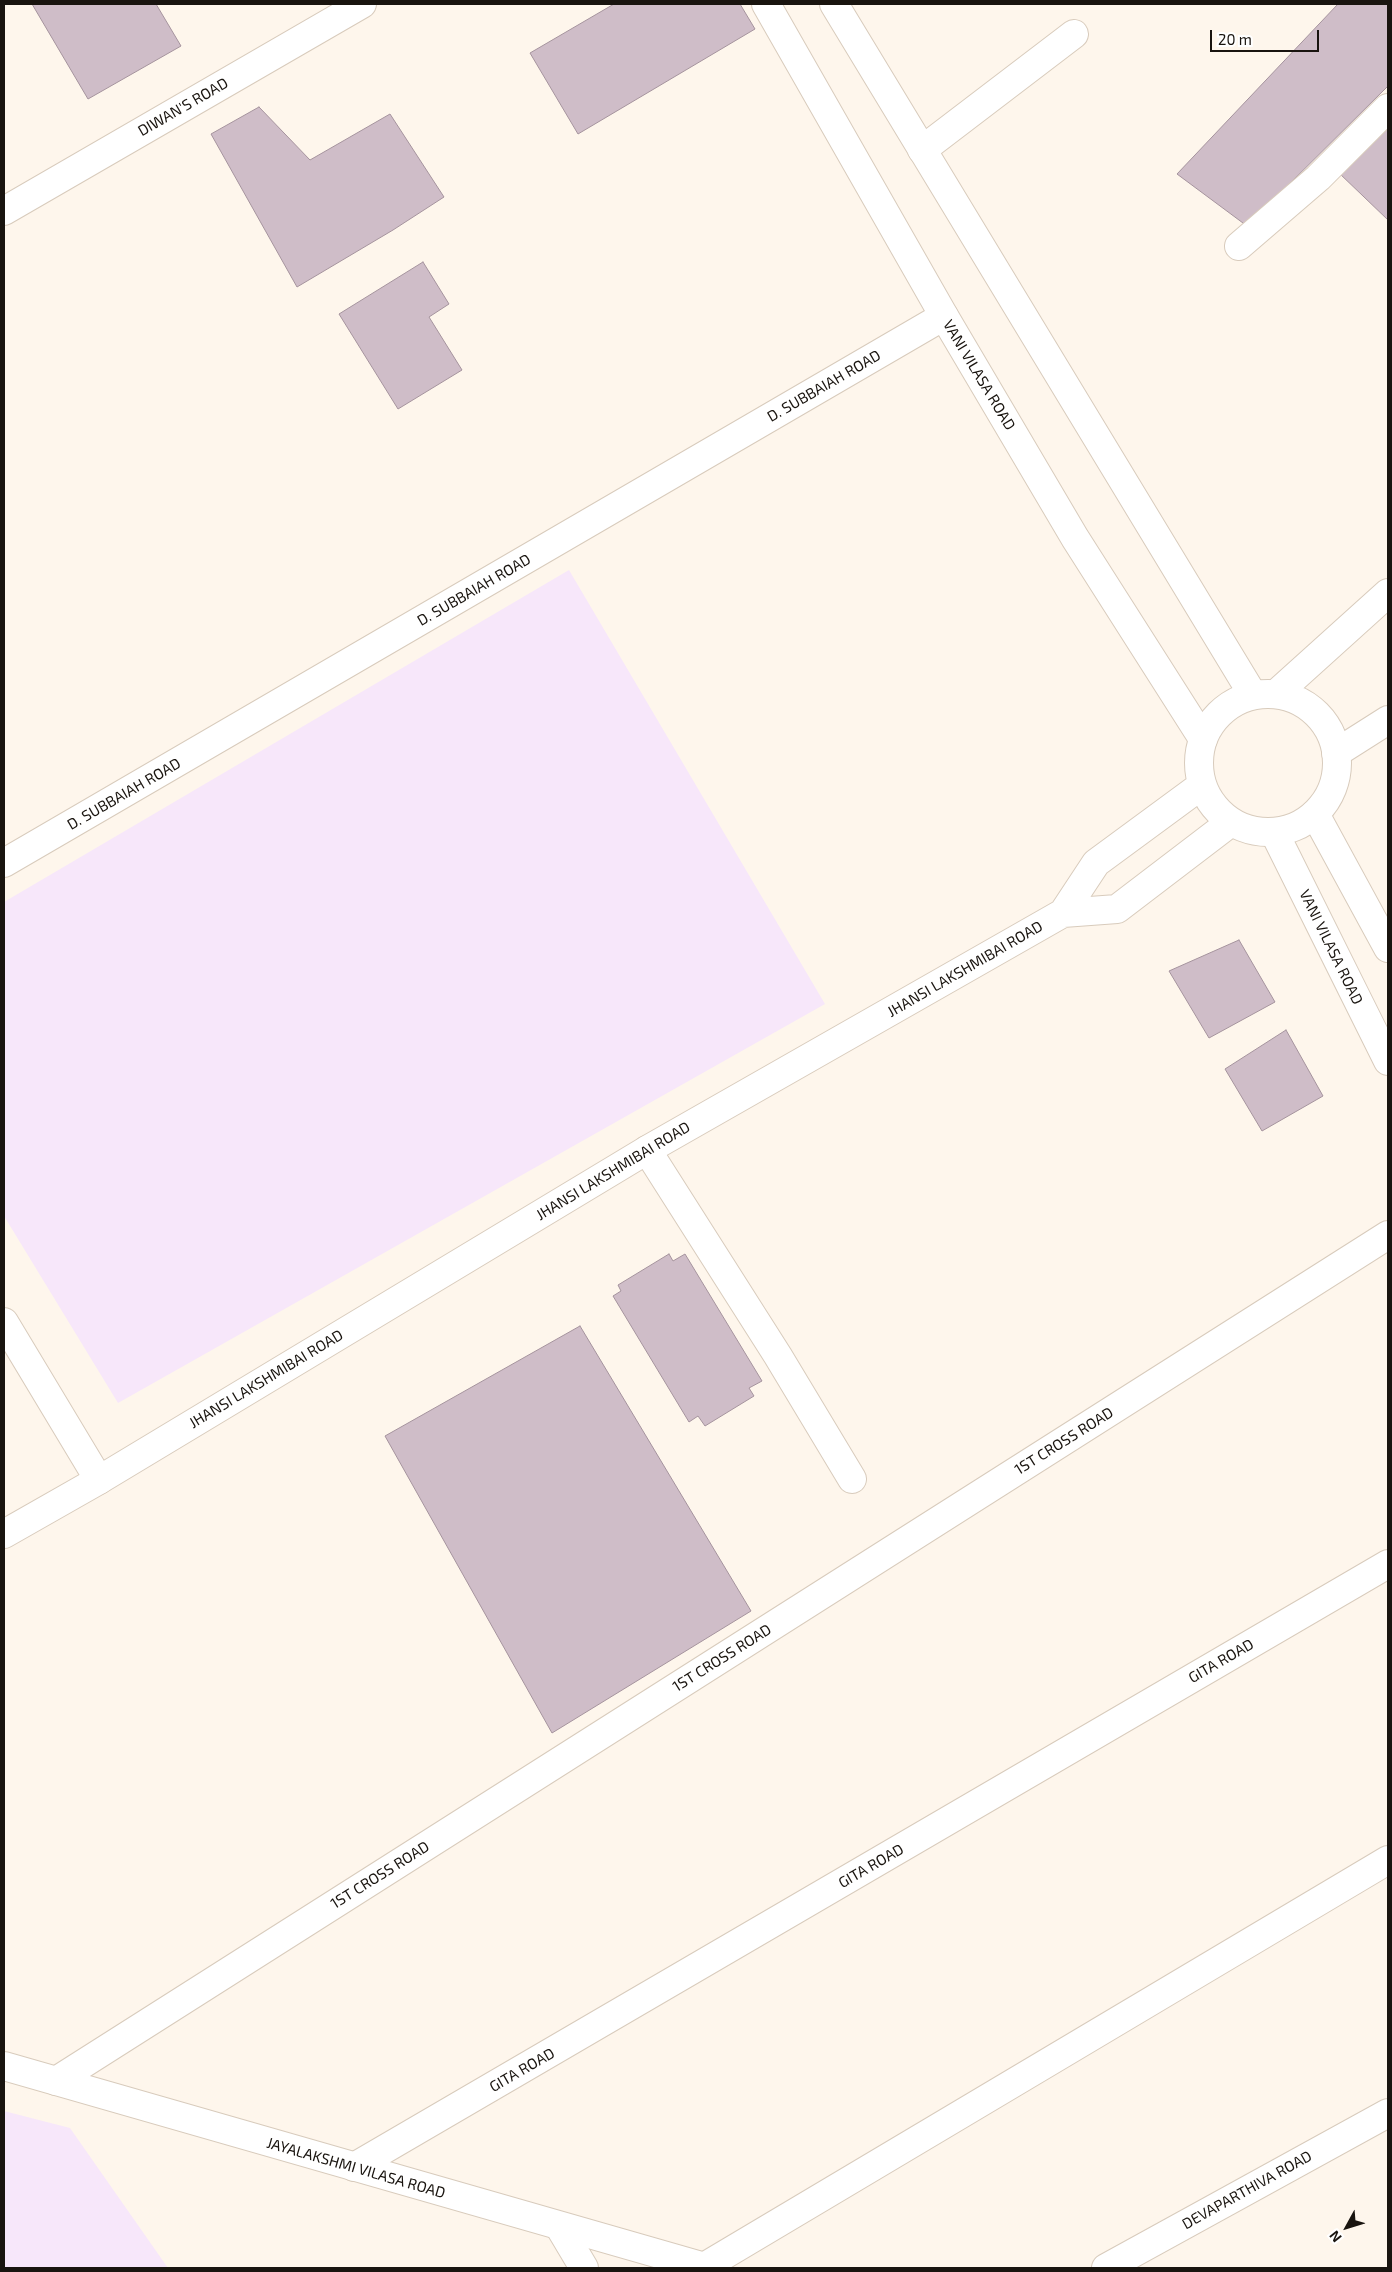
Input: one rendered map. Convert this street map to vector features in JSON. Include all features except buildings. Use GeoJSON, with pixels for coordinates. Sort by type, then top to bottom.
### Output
{"type":"FeatureCollection","features":[{"type":"Feature","properties":{"kind":"street","name":"DIWAN'S ROAD"},"geometry":{"type":"LineString","coordinates":[[4,211],[362,4]]}},
{"type":"Feature","properties":{"kind":"street","name":"VANI VILASA ROAD"},"geometry":{"type":"LineString","coordinates":[[766,4],[944,316],[1075,538],[1203,739]]}},
{"type":"Feature","properties":{"kind":"street"},"geometry":{"type":"LineString","coordinates":[[834,4],[922,150],[1265,695]]}},
{"type":"Feature","properties":{"kind":"street"},"geometry":{"type":"LineString","coordinates":[[922,150],[1074,34]]}},
{"type":"Feature","properties":{"kind":"street"},"geometry":{"type":"LineString","coordinates":[[1239,246],[1318,178],[1388,108]]}},
{"type":"Feature","properties":{"kind":"street","name":"D. SUBBAIAH ROAD"},"geometry":{"type":"LineString","coordinates":[[4,863],[944,316]]}},
{"type":"Feature","properties":{"kind":"street"},"geometry":{"type":"LineString","coordinates":[[1265,695],[1388,593]]}},
{"type":"Feature","properties":{"kind":"street"},"geometry":{"type":"LineString","coordinates":[[1265,695],[1297,700],[1316,713],[1330,731],[1336,753],[1336,775],[1329,797],[1315,814],[1296,827],[1274,832],[1252,831],[1231,822],[1209,799],[1202,785],[1198,762],[1203,739],[1214,719],[1231,704],[1265,695]]}},
{"type":"Feature","properties":{"kind":"street"},"geometry":{"type":"LineString","coordinates":[[1336,753],[1388,720]]}},
{"type":"Feature","properties":{"kind":"street","name":"JHANSI LAKSHMIBAI ROAD"},"geometry":{"type":"LineString","coordinates":[[4,1534],[99,1480],[647,1150],[1063,913],[1096,863],[1202,785]]}},
{"type":"Feature","properties":{"kind":"street"},"geometry":{"type":"LineString","coordinates":[[1315,814],[1388,948]]}},
{"type":"Feature","properties":{"kind":"street"},"geometry":{"type":"LineString","coordinates":[[1063,913],[1118,909],[1231,822]]}},
{"type":"Feature","properties":{"kind":"street","name":"VANI VILASA ROAD"},"geometry":{"type":"LineString","coordinates":[[1274,832],[1388,1061]]}},
{"type":"Feature","properties":{"kind":"street"},"geometry":{"type":"LineString","coordinates":[[647,1150],[778,1356],[852,1478]]}},
{"type":"Feature","properties":{"kind":"street","name":"1ST CROSS ROAD"},"geometry":{"type":"LineString","coordinates":[[56,2081],[1388,1235]]}},
{"type":"Feature","properties":{"kind":"street"},"geometry":{"type":"LineString","coordinates":[[4,1322],[99,1480]]}},
{"type":"Feature","properties":{"kind":"street","name":"GITA ROAD"},"geometry":{"type":"LineString","coordinates":[[354,2167],[1388,1564]]}},
{"type":"Feature","properties":{"kind":"street"},"geometry":{"type":"LineString","coordinates":[[706,2268],[1388,1860]]}},
{"type":"Feature","properties":{"kind":"street","name":"JAYALAKSHMI VILASA ROAD"},"geometry":{"type":"LineString","coordinates":[[4,2066],[706,2268]]}},
{"type":"Feature","properties":{"kind":"street","name":"DEVAPARTHIVA ROAD"},"geometry":{"type":"LineString","coordinates":[[1106,2268],[1388,2112]]}},
{"type":"Feature","properties":{"kind":"street"},"geometry":{"type":"LineString","coordinates":[[559,2226],[584,2268]]}},
{"type":"Feature","properties":{"kind":"shaded area"},"geometry":{"type":"Polygon","coordinates":[[[569,570],[825,1004],[118,1403],[4,1216],[4,902],[569,570]]]}},
{"type":"Feature","properties":{"kind":"shaded area"},"geometry":{"type":"Polygon","coordinates":[[[4,2111],[70,2128],[168,2268],[4,2268],[4,2111]]]}}]}
